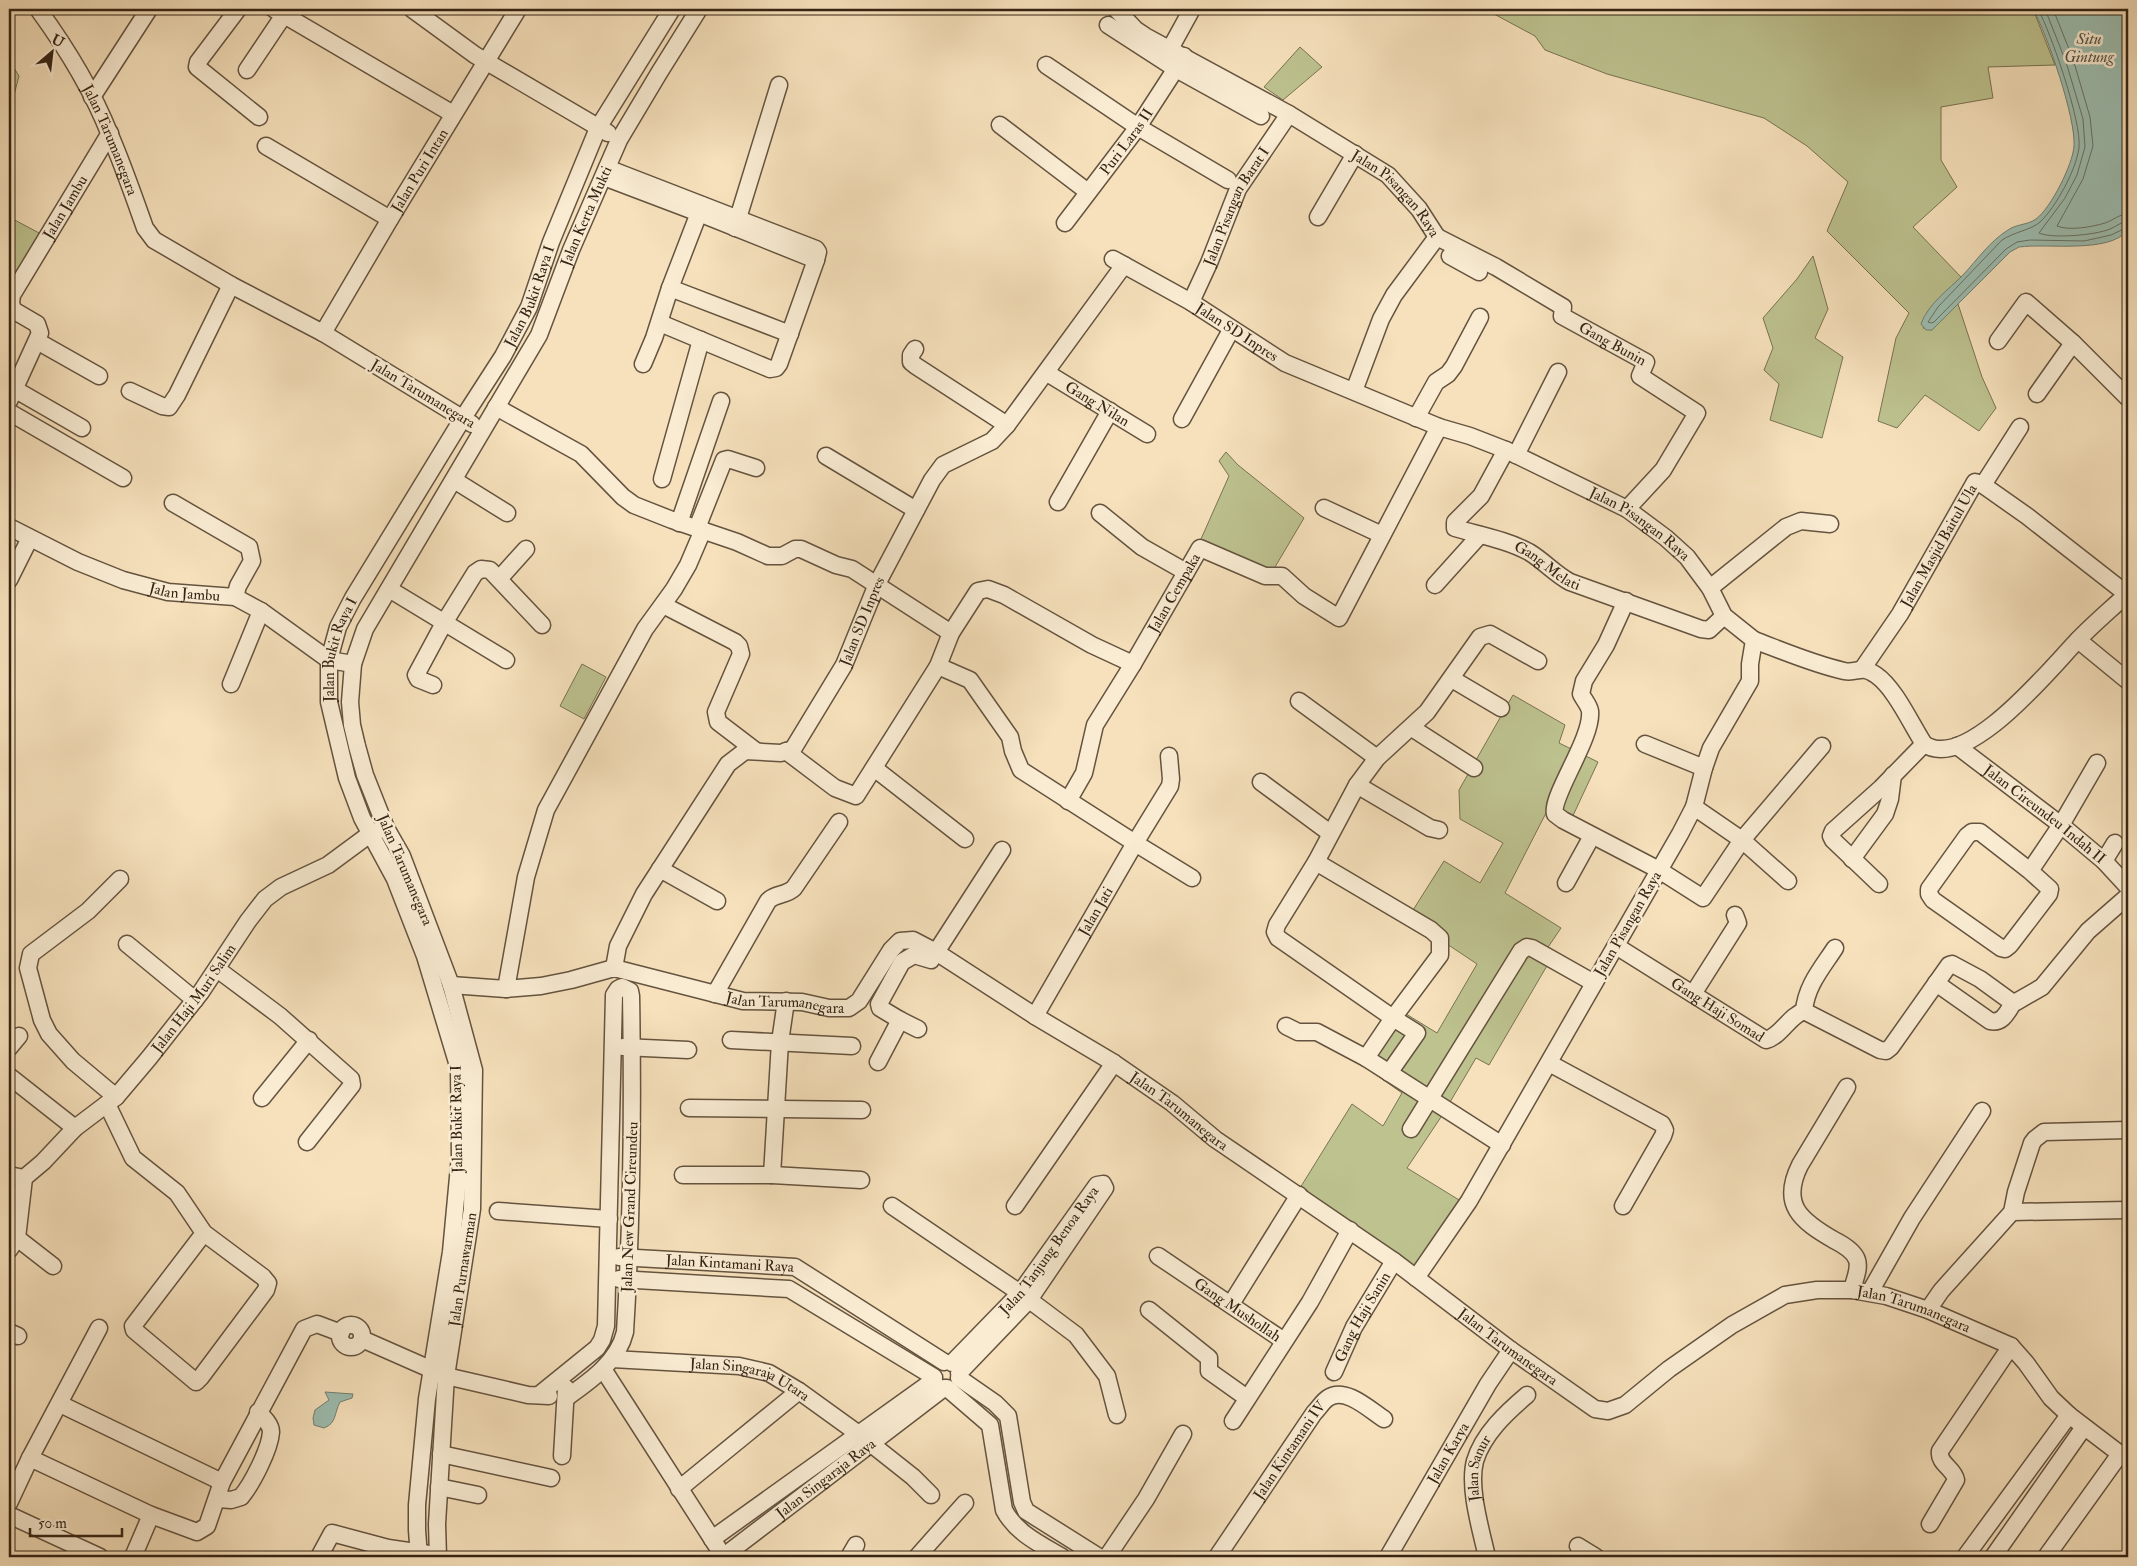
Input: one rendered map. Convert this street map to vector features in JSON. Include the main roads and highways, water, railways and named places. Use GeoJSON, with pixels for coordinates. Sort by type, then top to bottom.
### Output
{"type":"FeatureCollection","features":[{"type":"Feature","properties":{"kind":"water","name":"Situ Gintung"},"geometry":{"type":"Polygon","coordinates":[[[2033,9],[2128,9],[2128,230],[2119,237],[2093,245],[2019,247],[2010,252],[1932,330],[1926,330],[1921,324],[1928,310],[1984,251],[2001,234],[2011,228],[2033,221],[2042,213],[2060,185],[2073,154],[2073,133],[2066,97],[2053,56],[2033,9]]]}},
{"type":"Feature","properties":{"kind":"water"},"geometry":{"type":"Polygon","coordinates":[[[325,1392],[353,1394],[352,1398],[340,1402],[333,1420],[324,1428],[314,1425],[313,1418],[315,1410],[329,1400],[325,1392]]]}}]}
